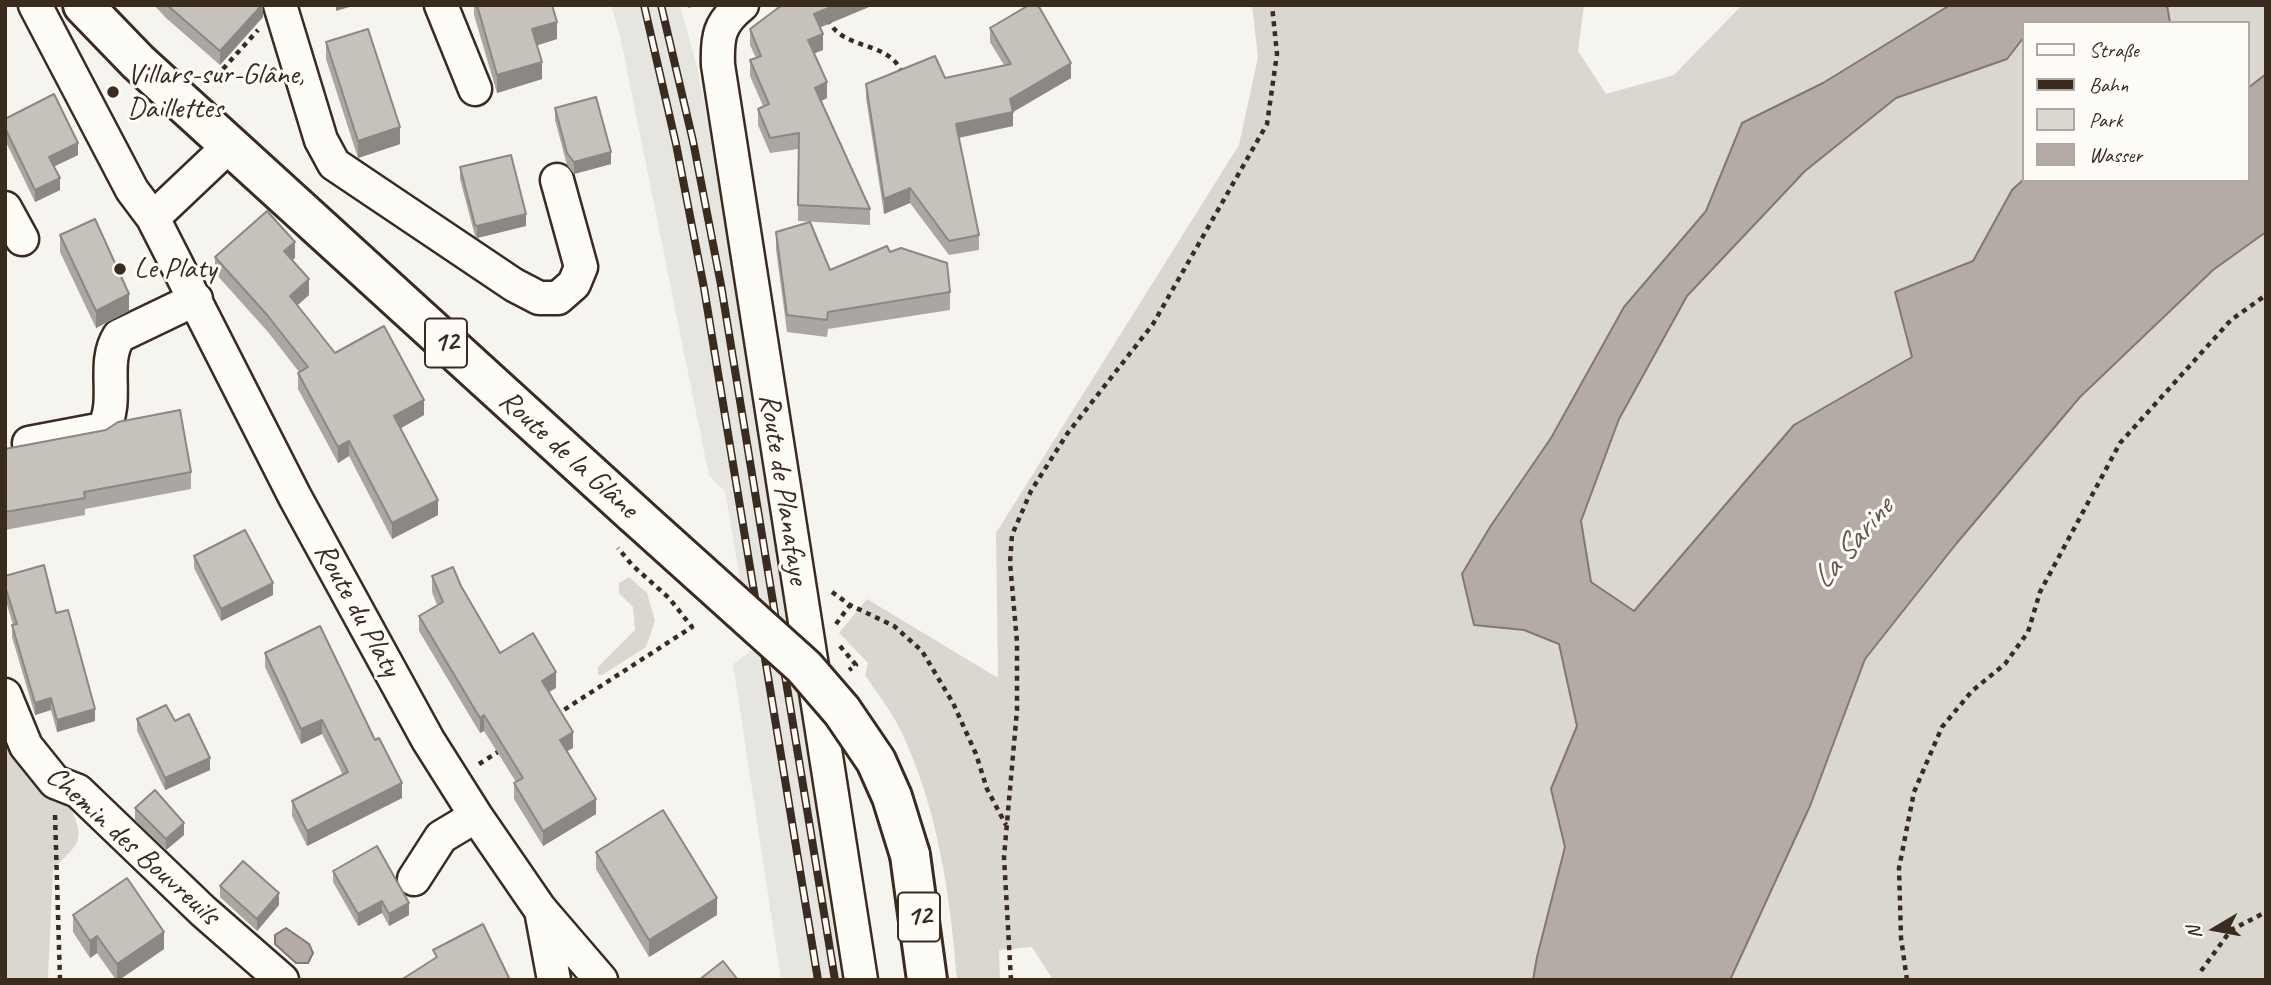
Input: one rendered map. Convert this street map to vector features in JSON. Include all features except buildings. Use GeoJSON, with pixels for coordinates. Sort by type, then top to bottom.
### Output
{"type":"FeatureCollection","features":[{"type":"Feature","properties":{"kind":"main road","name":"Route de la Glâne"},"geometry":{"type":"LineString","coordinates":[[83,5],[138,62],[229,146],[625,530],[804,667],[842,711],[876,761],[892,797],[911,855],[927,980]]}},
{"type":"Feature","properties":{"kind":"street","name":"Route du Platy"},"geometry":{"type":"LineString","coordinates":[[35,5],[132,190],[153,218],[295,497],[428,740],[475,816],[540,909],[601,980]]}},
{"type":"Feature","properties":{"kind":"street"},"geometry":{"type":"LineString","coordinates":[[280,5],[321,141],[334,164],[514,285],[539,298],[558,298],[574,284],[581,268],[557,180]]}},
{"type":"Feature","properties":{"kind":"street"},"geometry":{"type":"LineString","coordinates":[[441,5],[475,89]]}},
{"type":"Feature","properties":{"kind":"street","name":"Route de Planafaye"},"geometry":{"type":"LineString","coordinates":[[742,5],[728,16],[718,41],[718,65],[794,565],[861,980]]}},
{"type":"Feature","properties":{"kind":"street"},"geometry":{"type":"LineString","coordinates":[[153,218],[229,146]]}},
{"type":"Feature","properties":{"kind":"street"},"geometry":{"type":"LineString","coordinates":[[5,208],[22,239]]}},
{"type":"Feature","properties":{"kind":"street"},"geometry":{"type":"LineString","coordinates":[[29,443],[103,429],[110,418],[111,348],[120,337],[196,299]]}},
{"type":"Feature","properties":{"kind":"street","name":"Chemin des Bouvreuils"},"geometry":{"type":"LineString","coordinates":[[5,695],[26,746],[55,782],[78,791],[203,911],[282,980]]}},
{"type":"Feature","properties":{"kind":"street"},"geometry":{"type":"LineString","coordinates":[[414,879],[441,837],[475,816]]}},
{"type":"Feature","properties":{"kind":"street","name":"Route du Platy"},"geometry":{"type":"LineString","coordinates":[[540,909],[554,980]]}},
{"type":"Feature","properties":{"kind":"path"},"geometry":{"type":"LineString","coordinates":[[1011,980],[1004,857],[1017,710],[1017,642],[1010,563],[1012,535],[1031,491],[1067,434],[1153,324],[1266,124],[1277,54],[1272,5]]}},
{"type":"Feature","properties":{"kind":"path"},"geometry":{"type":"LineString","coordinates":[[827,16],[831,27],[842,36],[890,55],[899,64],[902,74]]}},
{"type":"Feature","properties":{"kind":"path"},"geometry":{"type":"LineString","coordinates":[[223,69],[242,48]]}},
{"type":"Feature","properties":{"kind":"path"},"geometry":{"type":"LineString","coordinates":[[1907,980],[1901,938],[1899,868],[1913,792],[1942,727],[1972,691],[2005,664],[2028,632],[2040,592],[2120,443],[2231,320],[2266,295]]}},
{"type":"Feature","properties":{"kind":"path"},"geometry":{"type":"LineString","coordinates":[[552,718],[692,627],[669,598],[632,565],[625,530]]}},
{"type":"Feature","properties":{"kind":"path"},"geometry":{"type":"LineString","coordinates":[[794,565],[850,605],[894,626],[922,651],[953,703],[976,754],[987,789],[1006,826]]}},
{"type":"Feature","properties":{"kind":"path"},"geometry":{"type":"LineString","coordinates":[[470,770],[505,748]]}},
{"type":"Feature","properties":{"kind":"path"},"geometry":{"type":"LineString","coordinates":[[55,782],[60,980]]}},
{"type":"Feature","properties":{"kind":"path"},"geometry":{"type":"LineString","coordinates":[[2201,971],[2231,930],[2266,912]]}},
{"type":"Feature","properties":{"kind":"shaded area"},"geometry":{"type":"Polygon","coordinates":[[[611,5],[680,5],[697,67],[722,189],[849,980],[781,980],[733,664],[752,650],[725,491],[709,476],[620,36],[611,5]]]}},
{"type":"Feature","properties":{"kind":"green space"},"geometry":{"type":"Polygon","coordinates":[[[1252,5],[1584,5],[1578,51],[1606,94],[1674,75],[1742,5],[1950,5],[1823,83],[1742,123],[1706,211],[1624,307],[1551,438],[1490,527],[1474,625],[1524,630],[1559,644],[1577,726],[1551,789],[1565,846],[1533,980],[1053,980],[1032,947],[999,950],[1000,980],[957,980],[946,884],[924,789],[900,729],[865,675],[868,663],[839,633],[867,599],[998,678],[996,533],[1239,145],[1258,57],[1252,5]]]}},
{"type":"Feature","properties":{"kind":"green space"},"geometry":{"type":"Polygon","coordinates":[[[2167,5],[2266,5],[2266,74],[2250,86],[2250,21],[2170,21],[2167,5]]]}},
{"type":"Feature","properties":{"kind":"green space"},"geometry":{"type":"Polygon","coordinates":[[[2022,40],[2022,181],[2012,190],[1973,261],[1896,292],[1912,357],[1794,425],[1633,611],[1590,582],[1581,521],[1619,419],[1687,296],[1805,171],[1896,98],[2007,59],[2022,40]]]}},
{"type":"Feature","properties":{"kind":"green space"},"geometry":{"type":"Polygon","coordinates":[[[2266,232],[2266,980],[1730,980],[1810,806],[1864,659],[1956,544],[2080,397],[2213,270],[2266,232]]]}},
{"type":"Feature","properties":{"kind":"green space"},"geometry":{"type":"Polygon","coordinates":[[[629,577],[647,593],[655,621],[646,647],[598,675],[598,667],[635,630],[633,607],[619,593],[619,583],[629,577]]]}},
{"type":"Feature","properties":{"kind":"green space"},"geometry":{"type":"Polygon","coordinates":[[[5,711],[51,787],[51,798],[67,799],[78,831],[76,844],[53,869],[48,977],[44,980],[5,980],[5,711]]]}},
{"type":"Feature","properties":{"kind":"water","name":"La Sarine"},"geometry":{"type":"Polygon","coordinates":[[[1950,5],[2167,5],[2170,21],[2022,21],[2022,40],[2007,59],[1896,98],[1805,171],[1687,296],[1619,419],[1581,521],[1591,582],[1634,611],[1794,425],[1912,357],[1895,292],[1973,261],[2012,190],[2022,181],[2250,182],[2250,86],[2266,74],[2266,232],[2213,270],[2080,397],[1956,544],[1865,659],[1810,806],[1730,980],[1533,980],[1565,847],[1551,789],[1577,726],[1559,644],[1524,630],[1474,625],[1462,574],[1490,527],[1551,438],[1624,307],[1706,211],[1742,123],[1823,83],[1950,5]]]}},
{"type":"Feature","properties":{"kind":"water"},"geometry":{"type":"Polygon","coordinates":[[[286,928],[309,944],[313,953],[308,963],[296,963],[275,944],[275,935],[286,928]]]}},
{"type":"Feature","properties":{"kind":"railway"},"geometry":{"type":"LineString","coordinates":[[644,5],[676,144],[704,288],[818,980]]}},
{"type":"Feature","properties":{"kind":"railway"},"geometry":{"type":"LineString","coordinates":[[661,5],[693,141],[721,285],[835,980]]}},
{"type":"Feature","properties":{"kind":"place","name":"Villars-sur-Glâne, Daillettes"},"geometry":{"type":"Point","coordinates":[113,92]}},
{"type":"Feature","properties":{"kind":"place","name":"Le Platy"},"geometry":{"type":"Point","coordinates":[120,269]}}]}
